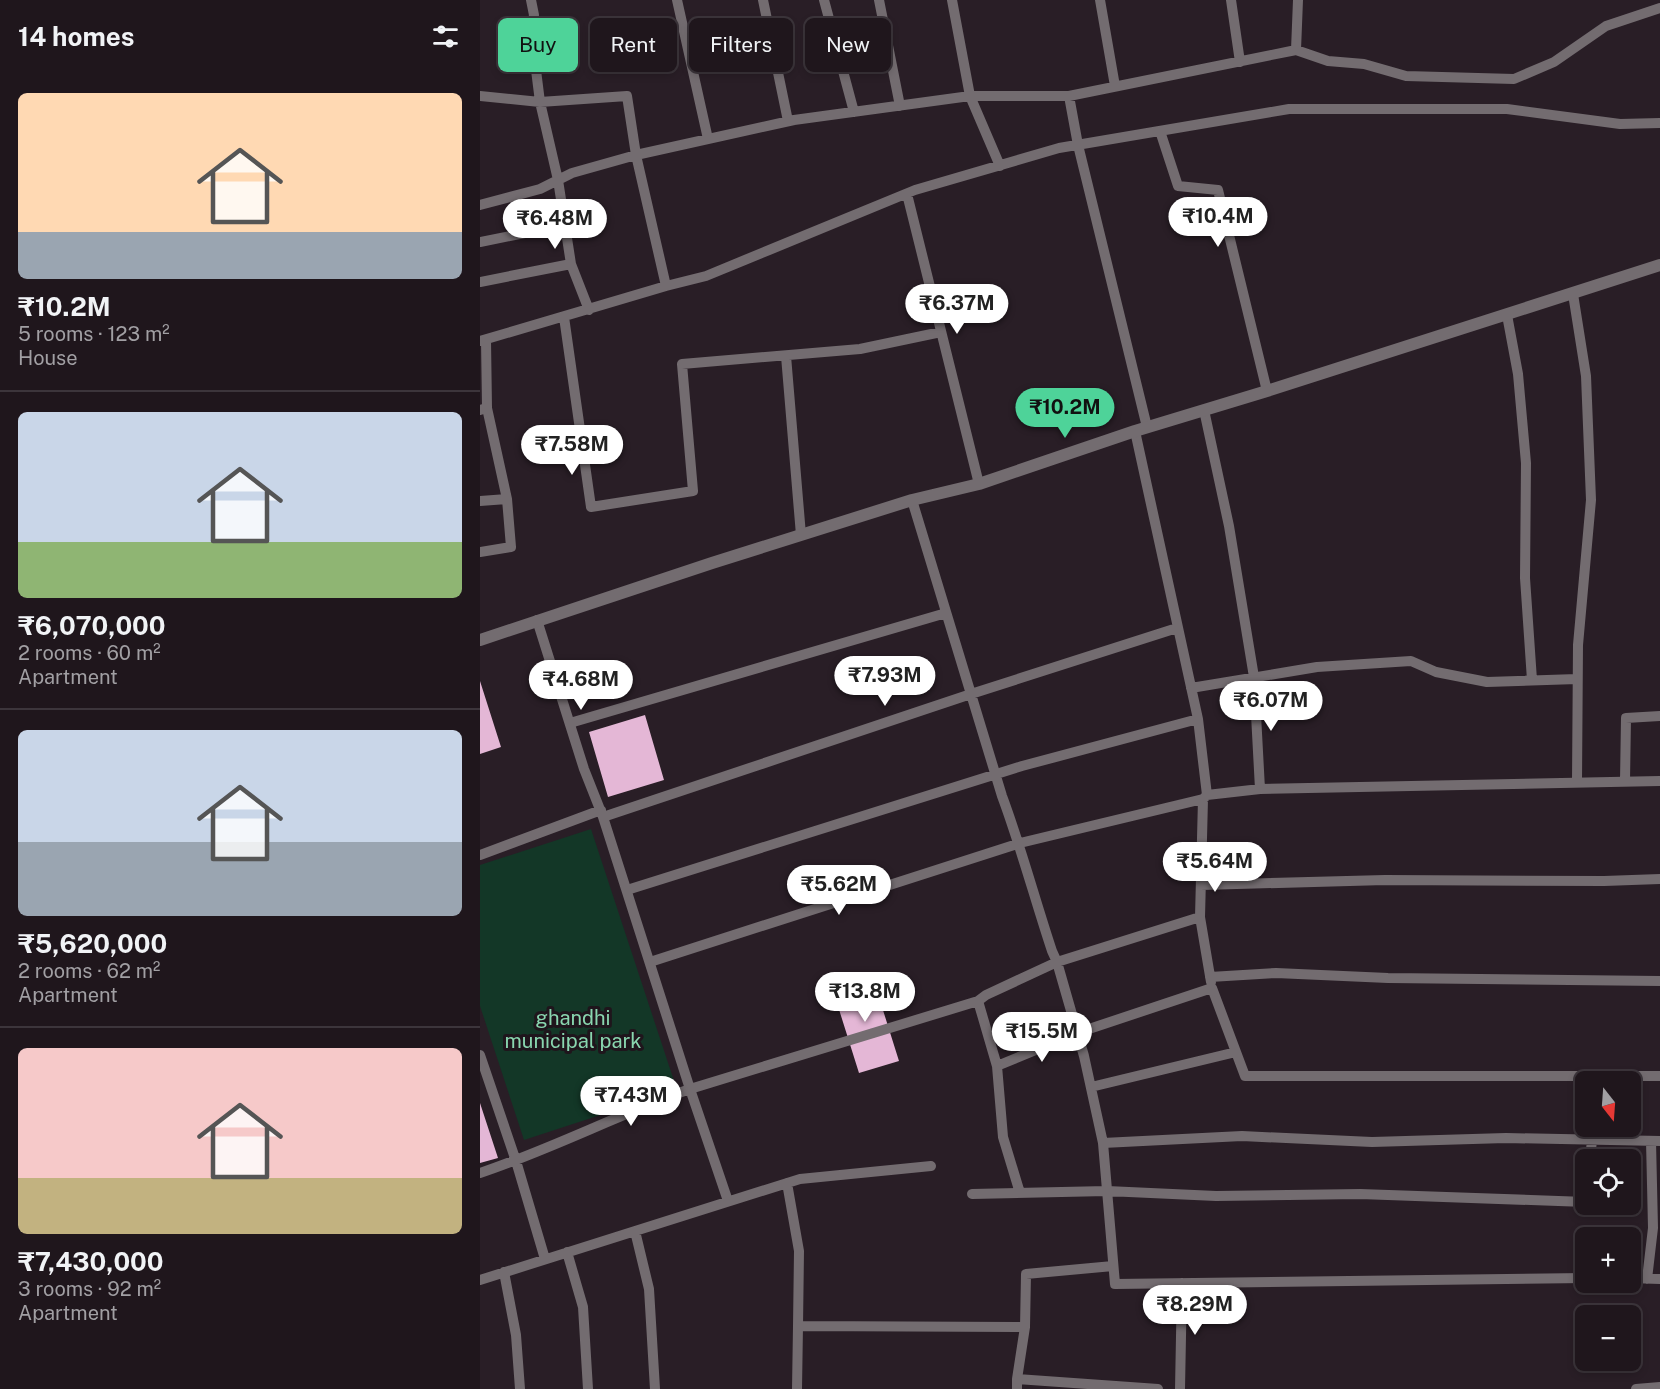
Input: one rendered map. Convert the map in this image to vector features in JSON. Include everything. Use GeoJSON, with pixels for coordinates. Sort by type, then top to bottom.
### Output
{"type":"FeatureCollection","features":[{"type":"Feature","properties":{"kind":"street"},"geometry":{"type":"LineString","coordinates":[[531,0],[534,15],[531,30],[540,102],[558,180],[571,264],[589,310]]}},
{"type":"Feature","properties":{"kind":"street"},"geometry":{"type":"LineString","coordinates":[[677,0],[708,139]]}},
{"type":"Feature","properties":{"kind":"street"},"geometry":{"type":"LineString","coordinates":[[763,0],[788,122]]}},
{"type":"Feature","properties":{"kind":"street"},"geometry":{"type":"LineString","coordinates":[[824,0],[854,112]]}},
{"type":"Feature","properties":{"kind":"street"},"geometry":{"type":"LineString","coordinates":[[879,0],[900,106]]}},
{"type":"Feature","properties":{"kind":"street"},"geometry":{"type":"LineString","coordinates":[[952,0],[970,96],[1000,166]]}},
{"type":"Feature","properties":{"kind":"street"},"geometry":{"type":"LineString","coordinates":[[1100,0],[1115,87]]}},
{"type":"Feature","properties":{"kind":"street"},"geometry":{"type":"LineString","coordinates":[[1231,0],[1240,62]]}},
{"type":"Feature","properties":{"kind":"street"},"geometry":{"type":"LineString","coordinates":[[1296,50],[1298,0]]}},
{"type":"Feature","properties":{"kind":"street"},"geometry":{"type":"LineString","coordinates":[[480,205],[540,189],[572,173],[636,154],[788,122],[970,96],[1069,96],[1296,50],[1328,61],[1364,64],[1406,76],[1514,79],[1554,62],[1606,26],[1660,8]]}},
{"type":"Feature","properties":{"kind":"street"},"geometry":{"type":"LineString","coordinates":[[480,96],[540,102],[627,96],[636,154],[666,286]]}},
{"type":"Feature","properties":{"kind":"street"},"geometry":{"type":"LineString","coordinates":[[1069,96],[1141,429],[1177,628],[1198,719],[1205,797],[1200,917],[1211,982],[1245,1076],[1660,1076]]}},
{"type":"Feature","properties":{"kind":"street"},"geometry":{"type":"LineString","coordinates":[[480,552],[511,547],[507,499],[483,409],[483,341],[706,276],[907,194],[1059,148],[1289,109],[1507,109],[1620,124],[1660,123]]}},
{"type":"Feature","properties":{"kind":"street"},"geometry":{"type":"LineString","coordinates":[[1160,131],[1179,186],[1218,190],[1267,391]]}},
{"type":"Feature","properties":{"kind":"street"},"geometry":{"type":"LineString","coordinates":[[907,194],[979,484]]}},
{"type":"Feature","properties":{"kind":"street"},"geometry":{"type":"LineString","coordinates":[[480,243],[565,225]]}},
{"type":"Feature","properties":{"kind":"street"},"geometry":{"type":"LineString","coordinates":[[480,282],[571,264]]}},
{"type":"Feature","properties":{"kind":"street"},"geometry":{"type":"LineString","coordinates":[[480,640],[801,535],[912,500],[979,484],[1141,429],[1660,265]]}},
{"type":"Feature","properties":{"kind":"street"},"geometry":{"type":"LineString","coordinates":[[1573,294],[1586,376],[1591,500],[1578,645],[1577,782]]}},
{"type":"Feature","properties":{"kind":"street"},"geometry":{"type":"LineString","coordinates":[[1507,315],[1518,374],[1526,463],[1525,578],[1532,680]]}},
{"type":"Feature","properties":{"kind":"street"},"geometry":{"type":"LineString","coordinates":[[564,317],[591,507],[693,491],[682,364],[860,349],[941,332]]}},
{"type":"Feature","properties":{"kind":"street"},"geometry":{"type":"LineString","coordinates":[[786,356],[801,535]]}},
{"type":"Feature","properties":{"kind":"street"},"geometry":{"type":"LineString","coordinates":[[1204,410],[1229,526],[1254,677],[1260,789]]}},
{"type":"Feature","properties":{"kind":"street"},"geometry":{"type":"LineString","coordinates":[[480,501],[507,499]]}},
{"type":"Feature","properties":{"kind":"street"},"geometry":{"type":"LineString","coordinates":[[912,500],[996,774],[1020,843],[1025,870],[1057,962],[1091,1087],[1103,1143],[1115,1284],[1575,1278]]}},
{"type":"Feature","properties":{"kind":"street"},"geometry":{"type":"LineString","coordinates":[[570,723],[946,613]]}},
{"type":"Feature","properties":{"kind":"street"},"geometry":{"type":"LineString","coordinates":[[537,620],[584,769],[602,814],[728,1202]]}},
{"type":"Feature","properties":{"kind":"street"},"geometry":{"type":"LineString","coordinates":[[480,855],[1177,628]]}},
{"type":"Feature","properties":{"kind":"street"},"geometry":{"type":"LineString","coordinates":[[1191,688],[1317,667],[1411,661],[1436,672],[1487,682],[1577,679]]}},
{"type":"Feature","properties":{"kind":"street"},"geometry":{"type":"LineString","coordinates":[[1625,781],[1626,718],[1660,716]]}},
{"type":"Feature","properties":{"kind":"street"},"geometry":{"type":"LineString","coordinates":[[627,890],[996,774],[1198,719]]}},
{"type":"Feature","properties":{"kind":"street"},"geometry":{"type":"LineString","coordinates":[[650,962],[1020,843],[1205,797],[1260,789],[1660,781]]}},
{"type":"Feature","properties":{"kind":"street"},"geometry":{"type":"LineString","coordinates":[[1201,885],[1385,880],[1660,879]]}},
{"type":"Feature","properties":{"kind":"street"},"geometry":{"type":"LineString","coordinates":[[480,1173],[516,1161],[650,1103],[978,1001],[986,995],[1057,962],[1200,917]]}},
{"type":"Feature","properties":{"kind":"street"},"geometry":{"type":"LineString","coordinates":[[997,1066],[1211,982],[1276,973],[1389,978],[1660,981]]}},
{"type":"Feature","properties":{"kind":"street"},"geometry":{"type":"LineString","coordinates":[[978,1001],[997,1066],[1003,1137],[1020,1193]]}},
{"type":"Feature","properties":{"kind":"street"},"geometry":{"type":"LineString","coordinates":[[1091,1087],[1236,1052]]}},
{"type":"Feature","properties":{"kind":"street"},"geometry":{"type":"LineString","coordinates":[[480,1055],[516,1161],[545,1259]]}},
{"type":"Feature","properties":{"kind":"street"},"geometry":{"type":"LineString","coordinates":[[1103,1143],[1242,1136],[1372,1142],[1506,1138],[1656,1141],[1653,1228],[1647,1279]]}},
{"type":"Feature","properties":{"kind":"street"},"geometry":{"type":"LineString","coordinates":[[1591,1149],[1592,1140]]}},
{"type":"Feature","properties":{"kind":"street"},"geometry":{"type":"LineString","coordinates":[[480,1280],[800,1179],[931,1166]]}},
{"type":"Feature","properties":{"kind":"street"},"geometry":{"type":"LineString","coordinates":[[786,1183],[798,1251],[797,1389]]}},
{"type":"Feature","properties":{"kind":"street"},"geometry":{"type":"LineString","coordinates":[[972,1194],[1107,1191],[1216,1196],[1360,1194],[1575,1202]]}},
{"type":"Feature","properties":{"kind":"street"},"geometry":{"type":"LineString","coordinates":[[635,1231],[648,1289],[655,1389]]}},
{"type":"Feature","properties":{"kind":"street"},"geometry":{"type":"LineString","coordinates":[[567,1252],[583,1307],[588,1389]]}},
{"type":"Feature","properties":{"kind":"street"},"geometry":{"type":"LineString","coordinates":[[1113,1266],[1026,1274],[1025,1326],[1017,1384],[1158,1389]]}},
{"type":"Feature","properties":{"kind":"street"},"geometry":{"type":"LineString","coordinates":[[504,1272],[516,1335],[520,1389]]}},
{"type":"Feature","properties":{"kind":"street"},"geometry":{"type":"LineString","coordinates":[[1641,1279],[1660,1279]]}},
{"type":"Feature","properties":{"kind":"street"},"geometry":{"type":"LineString","coordinates":[[1180,1389],[1182,1283]]}},
{"type":"Feature","properties":{"kind":"street"},"geometry":{"type":"LineString","coordinates":[[798,1326],[1025,1326]]}},
{"type":"Feature","properties":{"kind":"street"},"geometry":{"type":"LineString","coordinates":[[1636,1389],[1660,1387]]}},
{"type":"Feature","properties":{"kind":"green space","name":"ghandhi municipal park"},"geometry":{"type":"Polygon","coordinates":[[[591,829],[677,1090],[524,1140],[480,1006],[480,865],[591,829]]]}},
{"type":"Feature","properties":{"kind":"building"},"geometry":{"type":"Polygon","coordinates":[[[480,681],[501,747],[480,754],[480,681]]]}},
{"type":"Feature","properties":{"kind":"building"},"geometry":{"type":"Polygon","coordinates":[[[645,715],[664,780],[608,797],[589,732],[645,715]]]}},
{"type":"Feature","properties":{"kind":"building"},"geometry":{"type":"Polygon","coordinates":[[[871,972],[899,1061],[859,1073],[831,984],[871,972]]]}},
{"type":"Feature","properties":{"kind":"building"},"geometry":{"type":"Polygon","coordinates":[[[480,1103],[498,1158],[480,1163],[480,1103]]]}}]}
